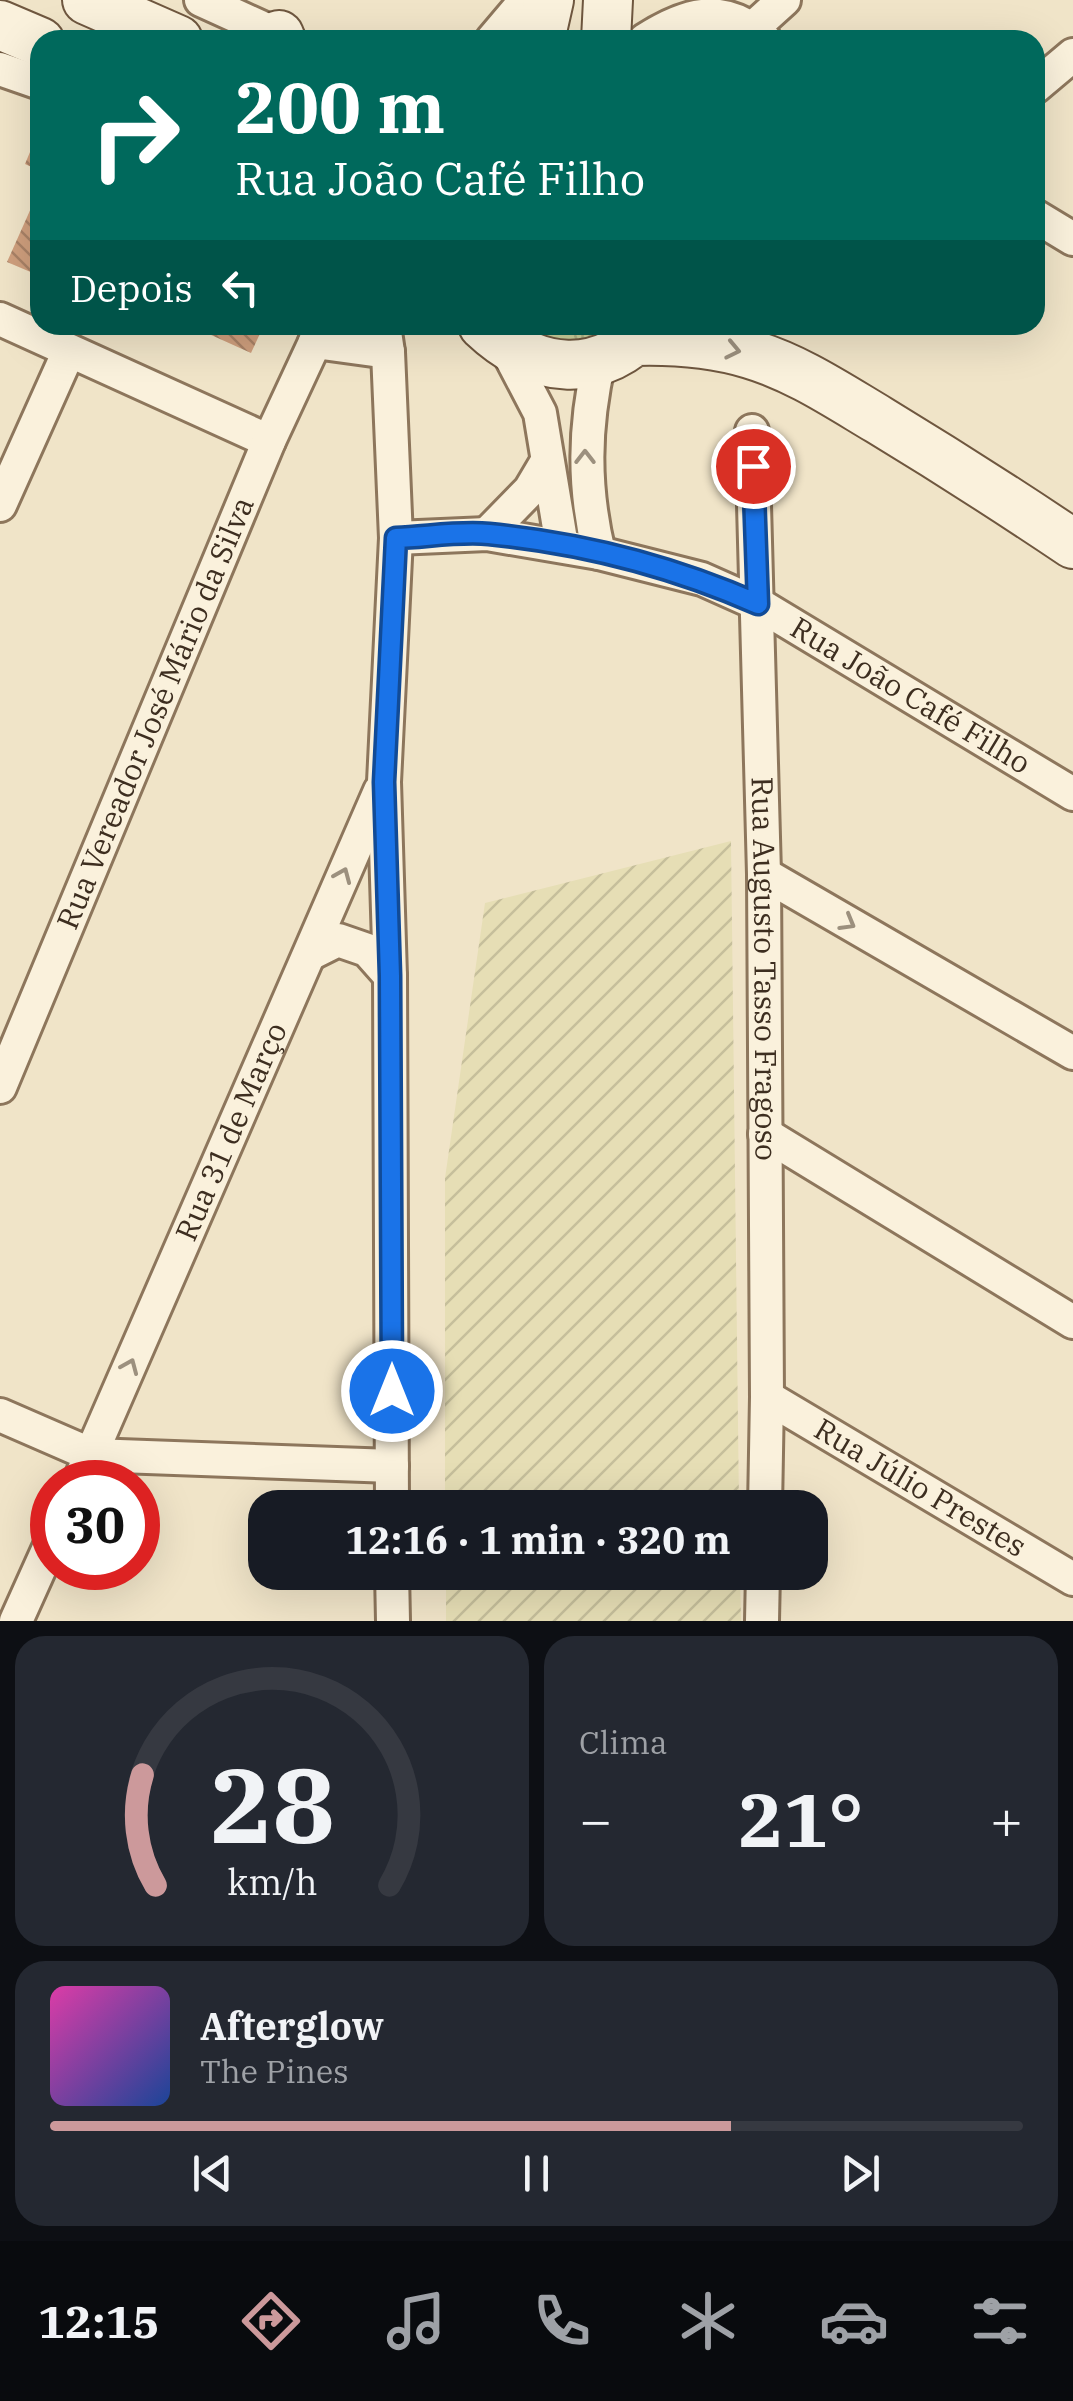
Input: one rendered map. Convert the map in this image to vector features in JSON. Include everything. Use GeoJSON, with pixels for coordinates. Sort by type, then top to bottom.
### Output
{"type":"FeatureCollection","features":[{"type":"Feature","properties":{"kind":"main road"},"geometry":{"type":"LineString","coordinates":[[87,0],[155,30]]}},
{"type":"Feature","properties":{"kind":"main road"},"geometry":{"type":"LineString","coordinates":[[542,30],[549,0]]}},
{"type":"Feature","properties":{"kind":"main road"},"geometry":{"type":"LineString","coordinates":[[606,30],[608,0]]}},
{"type":"Feature","properties":{"kind":"main road"},"geometry":{"type":"LineString","coordinates":[[0,25],[30,38]]}},
{"type":"Feature","properties":{"kind":"main road"},"geometry":{"type":"LineString","coordinates":[[494,335],[534,360],[566,366],[629,342],[668,340],[749,354],[802,374],[979,481],[1073,544]]}},
{"type":"Feature","properties":{"kind":"main road"},"geometry":{"type":"LineString","coordinates":[[786,335],[1073,511]]}},
{"type":"Feature","properties":{"kind":"street"},"geometry":{"type":"LineString","coordinates":[[201,0],[266,30]]}},
{"type":"Feature","properties":{"kind":"street"},"geometry":{"type":"LineString","coordinates":[[500,30],[526,0]]}},
{"type":"Feature","properties":{"kind":"street"},"geometry":{"type":"LineString","coordinates":[[761,30],[784,0]]}},
{"type":"Feature","properties":{"kind":"street"},"geometry":{"type":"LineString","coordinates":[[661,30],[695,15],[721,16],[746,30]]}},
{"type":"Feature","properties":{"kind":"street"},"geometry":{"type":"LineString","coordinates":[[1045,79],[1073,55]]}},
{"type":"Feature","properties":{"kind":"street"},"geometry":{"type":"LineString","coordinates":[[0,69],[30,80]]}},
{"type":"Feature","properties":{"kind":"street"},"geometry":{"type":"LineString","coordinates":[[1045,222],[1073,239]]}},
{"type":"Feature","properties":{"kind":"street"},"geometry":{"type":"LineString","coordinates":[[0,320],[30,333]]}},
{"type":"Feature","properties":{"kind":"street"},"geometry":{"type":"LineString","coordinates":[[33,335],[269,441]]}},
{"type":"Feature","properties":{"kind":"street","name":"Rua Vereador José Mário da Silva"},"geometry":{"type":"LineString","coordinates":[[0,1087],[269,441],[319,335]]}},
{"type":"Feature","properties":{"kind":"street","name":"Rua Vereador José Mário da Silva"},"geometry":{"type":"LineString","coordinates":[[336,335],[386,338]]}},
{"type":"Feature","properties":{"kind":"street"},"geometry":{"type":"LineString","coordinates":[[494,335],[540,413],[562,546]]}},
{"type":"Feature","properties":{"kind":"street"},"geometry":{"type":"LineString","coordinates":[[386,338],[396,538],[384,782],[390,976],[392,1490]]}},
{"type":"Feature","properties":{"kind":"street"},"geometry":{"type":"LineString","coordinates":[[599,553],[590,515],[586,438],[629,342]]}},
{"type":"Feature","properties":{"kind":"street"},"geometry":{"type":"LineString","coordinates":[[0,505],[69,351]]}},
{"type":"Feature","properties":{"kind":"street","name":"Rua Augusto Tasso Fragoso"},"geometry":{"type":"LineString","coordinates":[[752,431],[764,874],[765,1490]]}},
{"type":"Feature","properties":{"kind":"street"},"geometry":{"type":"LineString","coordinates":[[486,534],[530,490],[546,463]]}},
{"type":"Feature","properties":{"kind":"street","name":"Rua João Café Filho"},"geometry":{"type":"LineString","coordinates":[[396,538],[486,534],[599,553],[702,579],[758,604],[1073,794]]}},
{"type":"Feature","properties":{"kind":"street","name":"Rua 31 de Março"},"geometry":{"type":"LineString","coordinates":[[90,1460],[384,782]]}},
{"type":"Feature","properties":{"kind":"street"},"geometry":{"type":"LineString","coordinates":[[764,874],[1073,1053]]}},
{"type":"Feature","properties":{"kind":"street"},"geometry":{"type":"LineString","coordinates":[[310,954],[338,940],[367,950],[390,976]]}},
{"type":"Feature","properties":{"kind":"street"},"geometry":{"type":"LineString","coordinates":[[765,1134],[1073,1322]]}},
{"type":"Feature","properties":{"kind":"street","name":"Rua Júlio Prestes"},"geometry":{"type":"LineString","coordinates":[[768,1396],[1073,1580]]}},
{"type":"Feature","properties":{"kind":"street"},"geometry":{"type":"LineString","coordinates":[[0,1415],[72,1460]]}},
{"type":"Feature","properties":{"kind":"street"},"geometry":{"type":"LineString","coordinates":[[160,1468],[392,1466]]}},
{"type":"Feature","properties":{"kind":"street"},"geometry":{"type":"LineString","coordinates":[[16,1621],[30,1590]]}},
{"type":"Feature","properties":{"kind":"street"},"geometry":{"type":"LineString","coordinates":[[392,1590],[392,1621]]}},
{"type":"Feature","properties":{"kind":"street"},"geometry":{"type":"LineString","coordinates":[[762,1621],[763,1590]]}},
{"type":"Feature","properties":{"kind":"shaded area"},"geometry":{"type":"Polygon","coordinates":[[[731,841],[739,1490],[445,1490],[445,1178],[485,903],[731,841]]]}},
{"type":"Feature","properties":{"kind":"shaded area"},"geometry":{"type":"Polygon","coordinates":[[[446,1590],[740,1590],[741,1621],[446,1621],[446,1590]]]}},
{"type":"Feature","properties":{"kind":"green space"},"geometry":{"type":"Polygon","coordinates":[[[534,335],[605,335],[573,349],[534,335]]]}},
{"type":"Feature","properties":{"kind":"building"},"geometry":{"type":"Polygon","coordinates":[[[30,210],[30,272],[7,262],[30,210]]]}},
{"type":"Feature","properties":{"kind":"building"},"geometry":{"type":"Polygon","coordinates":[[[211,335],[259,335],[251,353],[211,335]]]}},
{"type":"Feature","properties":{"kind":"route"},"geometry":{"type":"LineString","coordinates":[[392,1391],[390,976],[384,782],[396,538],[486,534],[562,546],[702,579],[758,604],[753,466]]}}]}
